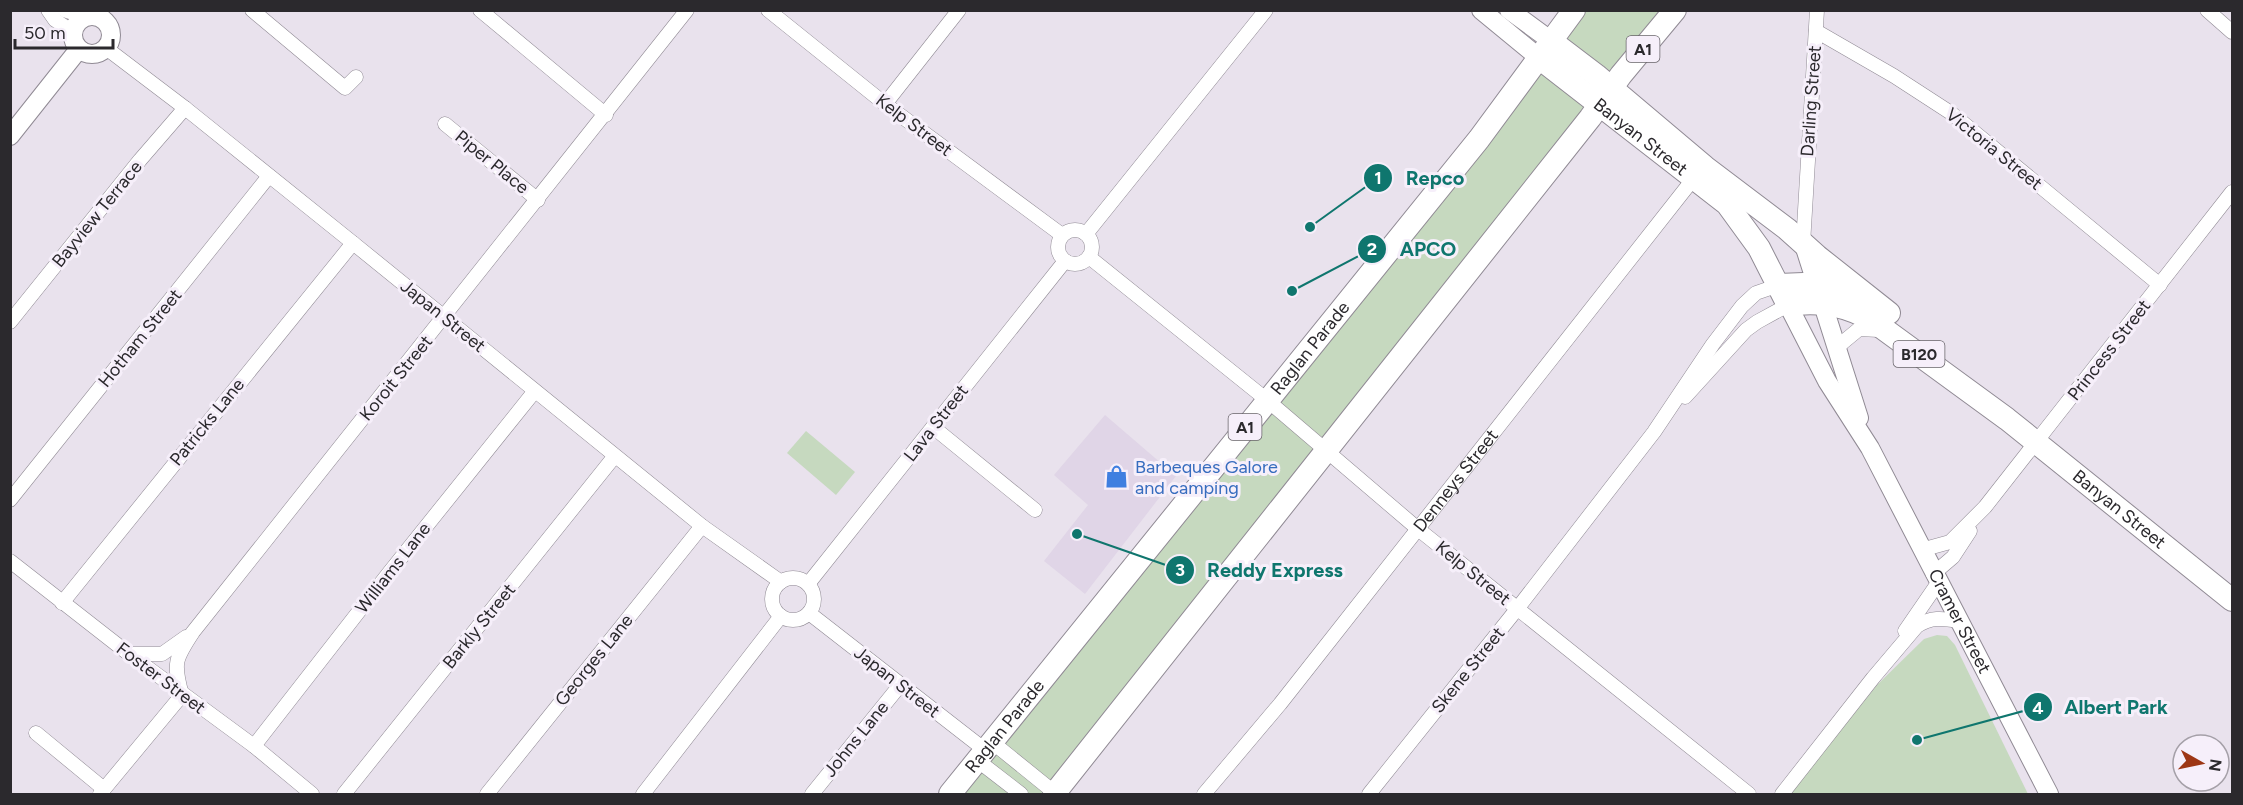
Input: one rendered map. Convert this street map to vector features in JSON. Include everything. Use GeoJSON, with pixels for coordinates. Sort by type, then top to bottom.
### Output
{"type":"FeatureCollection","features":[{"type":"Feature","properties":{"kind":"main road","name":"Raglan Parade"},"geometry":{"type":"LineString","coordinates":[[950,795],[1479,139],[1574,10]]}},
{"type":"Feature","properties":{"kind":"main road","name":"A1"},"geometry":{"type":"LineString","coordinates":[[1054,794],[1675,10]]}},
{"type":"Feature","properties":{"kind":"main road","name":"Banyan Street"},"geometry":{"type":"LineString","coordinates":[[1544,49],[1700,172],[1795,237]]}},
{"type":"Feature","properties":{"kind":"main road","name":"Banyan Street"},"geometry":{"type":"LineString","coordinates":[[1700,172],[1755,241],[1788,306],[1802,303],[1824,304],[1889,323]]}},
{"type":"Feature","properties":{"kind":"main road"},"geometry":{"type":"LineString","coordinates":[[1755,241],[1774,235],[1795,237]]}},
{"type":"Feature","properties":{"kind":"main road","name":"B120"},"geometry":{"type":"LineString","coordinates":[[1795,237],[1889,323]]}},
{"type":"Feature","properties":{"kind":"main road","name":"Banyan Street"},"geometry":{"type":"LineString","coordinates":[[1779,285],[1817,282],[1848,289],[2232,600]]}},
{"type":"Feature","properties":{"kind":"street"},"geometry":{"type":"LineString","coordinates":[[48,10],[55,20],[73,32]]}},
{"type":"Feature","properties":{"kind":"street"},"geometry":{"type":"LineString","coordinates":[[64,10],[99,15],[111,31],[111,38],[106,48],[95,54],[89,54],[79,50],[73,39],[73,32],[77,22],[99,15]]}},
{"type":"Feature","properties":{"kind":"street"},"geometry":{"type":"LineString","coordinates":[[252,10],[345,88],[356,76]]}},
{"type":"Feature","properties":{"kind":"street"},"geometry":{"type":"LineString","coordinates":[[480,10],[606,114]]}},
{"type":"Feature","properties":{"kind":"street","name":"Koroit Street"},"geometry":{"type":"LineString","coordinates":[[182,695],[177,676],[178,656],[193,632],[687,10]]}},
{"type":"Feature","properties":{"kind":"street","name":"Kelp Street"},"geometry":{"type":"LineString","coordinates":[[768,10],[885,104],[1062,236]]}},
{"type":"Feature","properties":{"kind":"street"},"geometry":{"type":"LineString","coordinates":[[885,104],[959,10]]}},
{"type":"Feature","properties":{"kind":"street"},"geometry":{"type":"LineString","coordinates":[[1086,234],[1266,10]]}},
{"type":"Feature","properties":{"kind":"street","name":"Banyan Street"},"geometry":{"type":"LineString","coordinates":[[1481,10],[1544,49]]}},
{"type":"Feature","properties":{"kind":"street","name":"Banyan Street"},"geometry":{"type":"LineString","coordinates":[[1509,10],[1544,49]]}},
{"type":"Feature","properties":{"kind":"street","name":"Darling Street"},"geometry":{"type":"LineString","coordinates":[[1795,237],[1805,190],[1817,10]]}},
{"type":"Feature","properties":{"kind":"street"},"geometry":{"type":"LineString","coordinates":[[2207,10],[2232,32]]}},
{"type":"Feature","properties":{"kind":"street","name":"Victoria Street"},"geometry":{"type":"LineString","coordinates":[[1816,31],[1904,82],[1951,113],[2160,285]]}},
{"type":"Feature","properties":{"kind":"street","name":"Japan Street"},"geometry":{"type":"LineString","coordinates":[[106,48],[185,108],[702,526],[781,582]]}},
{"type":"Feature","properties":{"kind":"street"},"geometry":{"type":"LineString","coordinates":[[10,136],[79,50]]}},
{"type":"Feature","properties":{"kind":"street","name":"Bayview Terrace"},"geometry":{"type":"LineString","coordinates":[[10,322],[140,160],[185,108]]}},
{"type":"Feature","properties":{"kind":"street","name":"Piper Place"},"geometry":{"type":"LineString","coordinates":[[446,124],[538,200]]}},
{"type":"Feature","properties":{"kind":"street","name":"Denneys Street"},"geometry":{"type":"LineString","coordinates":[[1204,795],[1280,704],[1700,172]]}},
{"type":"Feature","properties":{"kind":"street","name":"Hotham Street"},"geometry":{"type":"LineString","coordinates":[[10,500],[269,176]]}},
{"type":"Feature","properties":{"kind":"street","name":"Darling Street"},"geometry":{"type":"LineString","coordinates":[[1795,237],[1798,210],[1805,190]]}},
{"type":"Feature","properties":{"kind":"street","name":"Princess Street"},"geometry":{"type":"LineString","coordinates":[[1921,550],[1950,542],[1985,507],[2037,444],[2232,192]]}},
{"type":"Feature","properties":{"kind":"street"},"geometry":{"type":"LineString","coordinates":[[1071,230],[1078,230],[1086,234],[1091,241],[1092,248],[1089,257],[1081,263],[1073,264],[1065,261],[1058,251],[1058,243],[1062,236],[1071,230]]}},
{"type":"Feature","properties":{"kind":"street"},"geometry":{"type":"LineString","coordinates":[[1795,237],[1817,282],[1824,304]]}},
{"type":"Feature","properties":{"kind":"street","name":"Skene Street"},"geometry":{"type":"LineString","coordinates":[[1654,432],[1703,357],[1757,286],[1762,259],[1755,241]]}},
{"type":"Feature","properties":{"kind":"street","name":"Patricks Lane"},"geometry":{"type":"LineString","coordinates":[[62,603],[353,243]]}},
{"type":"Feature","properties":{"kind":"street","name":"Kelp Street"},"geometry":{"type":"LineString","coordinates":[[1089,257],[1328,450],[1418,529],[1749,795]]}},
{"type":"Feature","properties":{"kind":"street","name":"Lava Street"},"geometry":{"type":"LineString","coordinates":[[808,584],[1065,261]]}},
{"type":"Feature","properties":{"kind":"street","name":"Skene Street"},"geometry":{"type":"LineString","coordinates":[[1743,306],[1756,293],[1779,285]]}},
{"type":"Feature","properties":{"kind":"street","name":"Cramer Street"},"geometry":{"type":"LineString","coordinates":[[1824,304],[1836,348],[1870,448]]}},
{"type":"Feature","properties":{"kind":"street","name":"Skene Street"},"geometry":{"type":"LineString","coordinates":[[1369,795],[1654,432],[1746,330],[1788,306]]}},
{"type":"Feature","properties":{"kind":"street","name":"Cramer Street"},"geometry":{"type":"LineString","coordinates":[[1788,306],[1827,381],[1870,448],[2049,795]]}},
{"type":"Feature","properties":{"kind":"street"},"geometry":{"type":"LineString","coordinates":[[1836,348],[1858,329],[1889,323]]}},
{"type":"Feature","properties":{"kind":"street","name":"Williams Lane"},"geometry":{"type":"LineString","coordinates":[[254,746],[534,392]]}},
{"type":"Feature","properties":{"kind":"street"},"geometry":{"type":"LineString","coordinates":[[933,427],[1035,510]]}},
{"type":"Feature","properties":{"kind":"street","name":"Barkly Street"},"geometry":{"type":"LineString","coordinates":[[344,795],[615,457]]}},
{"type":"Feature","properties":{"kind":"street","name":"Princess Street"},"geometry":{"type":"LineString","coordinates":[[1873,678],[1936,578],[1953,557],[1985,507]]}},
{"type":"Feature","properties":{"kind":"street","name":"Georges Lane"},"geometry":{"type":"LineString","coordinates":[[487,795],[702,526]]}},
{"type":"Feature","properties":{"kind":"street","name":"Foster Street"},"geometry":{"type":"LineString","coordinates":[[10,561],[182,695],[254,746],[312,795]]}},
{"type":"Feature","properties":{"kind":"street"},"geometry":{"type":"LineString","coordinates":[[792,578],[808,584],[814,600],[809,614],[794,620],[781,616],[773,605],[773,597],[781,582],[792,578]]}},
{"type":"Feature","properties":{"kind":"street","name":"Japan Street"},"geometry":{"type":"LineString","coordinates":[[809,614],[985,751],[1054,794]]}},
{"type":"Feature","properties":{"kind":"street"},"geometry":{"type":"LineString","coordinates":[[644,795],[781,616]]}},
{"type":"Feature","properties":{"kind":"street"},"geometry":{"type":"LineString","coordinates":[[1782,795],[1911,632],[1924,621],[1937,618],[1958,621]]}},
{"type":"Feature","properties":{"kind":"street","name":"Koroit Street"},"geometry":{"type":"LineString","coordinates":[[129,654],[162,654],[193,632]]}},
{"type":"Feature","properties":{"kind":"street","name":"Johns Lane"},"geometry":{"type":"LineString","coordinates":[[812,795],[901,684]]}},
{"type":"Feature","properties":{"kind":"street"},"geometry":{"type":"LineString","coordinates":[[36,733],[102,792],[182,695]]}},
{"type":"Feature","properties":{"kind":"street","name":"Japan Street"},"geometry":{"type":"LineString","coordinates":[[985,751],[1021,795]]}},
{"type":"Feature","properties":{"kind":"shaded area"},"geometry":{"type":"Polygon","coordinates":[[[1105,415],[1176,476],[1085,594],[1044,561],[1088,505],[1054,475],[1105,415]]]}},
{"type":"Feature","properties":{"kind":"green space"},"geometry":{"type":"Polygon","coordinates":[[[1574,11],[1675,11],[1054,794],[950,794],[1574,11]]]}},
{"type":"Feature","properties":{"kind":"green space"},"geometry":{"type":"Polygon","coordinates":[[[806,431],[855,472],[836,495],[787,453],[806,431]]]}},
{"type":"Feature","properties":{"kind":"green space"},"geometry":{"type":"Polygon","coordinates":[[[1937,635],[1947,636],[1955,645],[2028,794],[1790,794],[1877,685],[1924,639],[1937,635]]]}},
{"type":"Feature","properties":{"kind":"place","name":"Repco"},"geometry":{"type":"Point","coordinates":[1310,227]}},
{"type":"Feature","properties":{"kind":"place","name":"APCO"},"geometry":{"type":"Point","coordinates":[1292,291]}},
{"type":"Feature","properties":{"kind":"place","name":"Barbeques Galore and camping"},"geometry":{"type":"Point","coordinates":[1117,477]}},
{"type":"Feature","properties":{"kind":"place","name":"Reddy Express"},"geometry":{"type":"Point","coordinates":[1077,534]}},
{"type":"Feature","properties":{"kind":"place","name":"Albert Park"},"geometry":{"type":"Point","coordinates":[1917,740]}}]}
